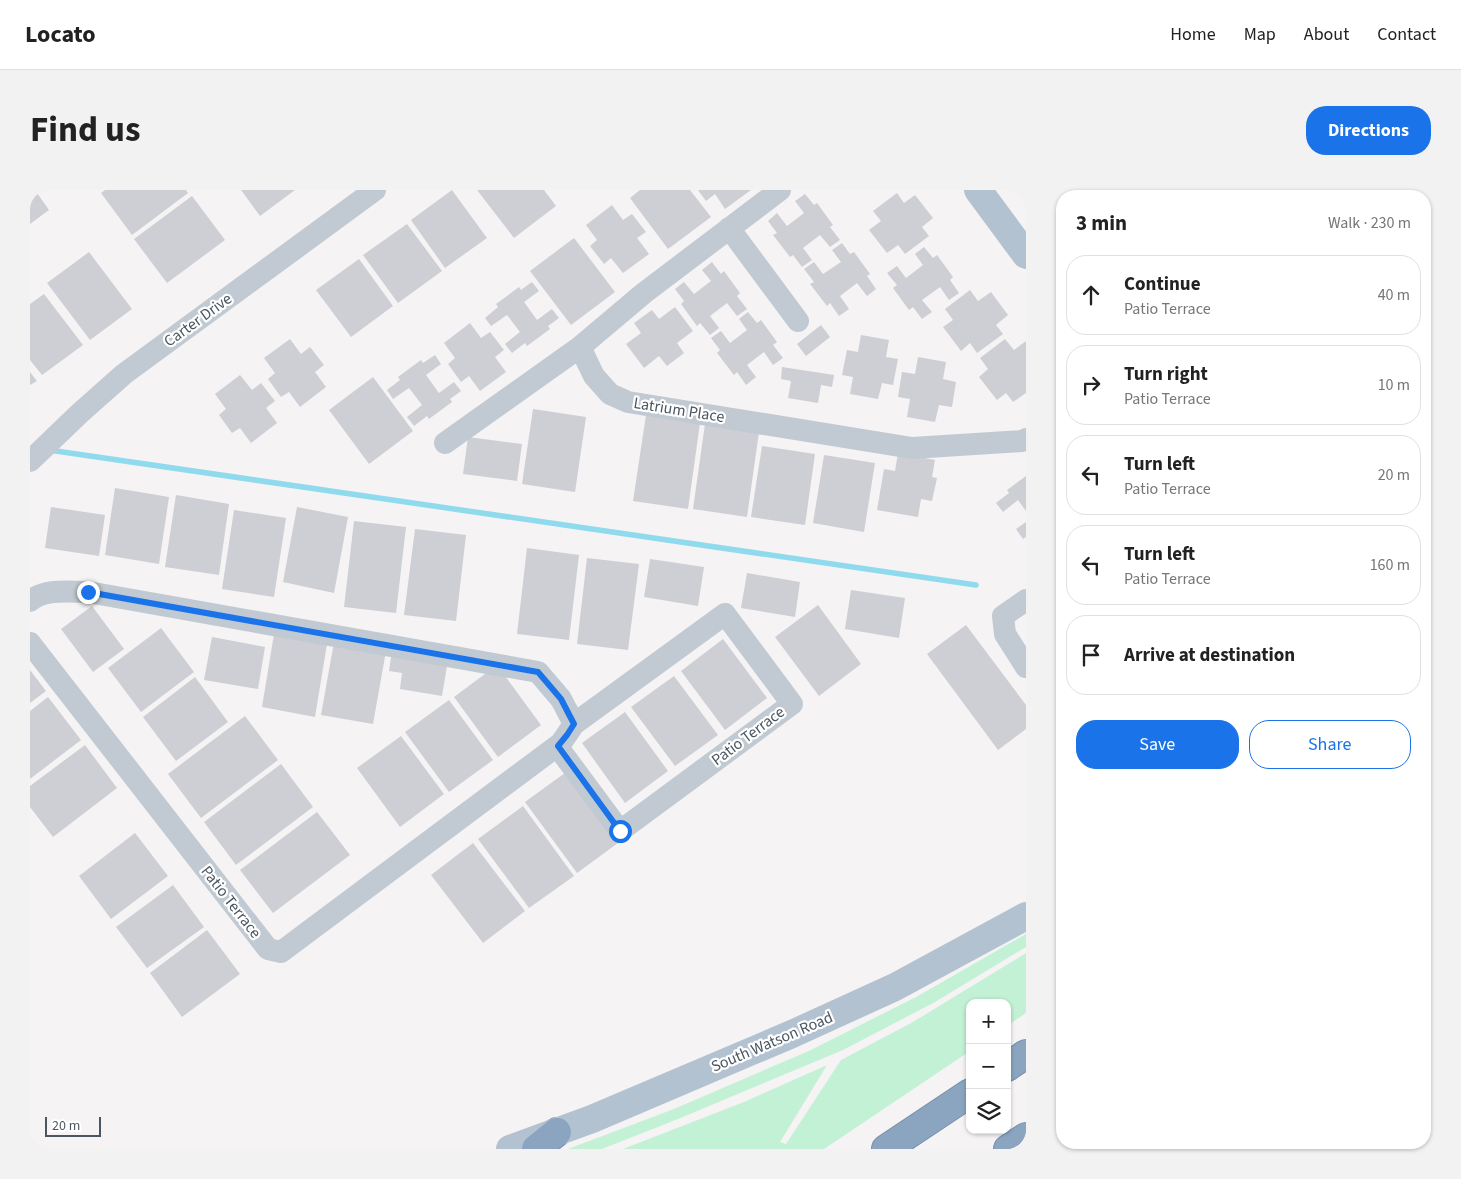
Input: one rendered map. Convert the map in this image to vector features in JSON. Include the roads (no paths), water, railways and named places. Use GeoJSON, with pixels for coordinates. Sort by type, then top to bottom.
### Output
{"type":"FeatureCollection","features":[{"type":"Feature","properties":{"kind":"highway"},"geometry":{"type":"LineString","coordinates":[[1011,1064],[1026,1054]]}},
{"type":"Feature","properties":{"kind":"highway"},"geometry":{"type":"LineString","coordinates":[[886,1149],[966,1096]]}},
{"type":"Feature","properties":{"kind":"highway"},"geometry":{"type":"LineString","coordinates":[[536,1149],[557,1132]]}},
{"type":"Feature","properties":{"kind":"highway"},"geometry":{"type":"LineString","coordinates":[[1008,1149],[1026,1137]]}},
{"type":"Feature","properties":{"kind":"main road"},"geometry":{"type":"LineString","coordinates":[[978,190],[1026,255]]}},
{"type":"Feature","properties":{"kind":"main road","name":"South Watson Road"},"geometry":{"type":"LineString","coordinates":[[510,1149],[601,1115],[895,988],[1026,916]]}},
{"type":"Feature","properties":{"kind":"street","name":"Carter Drive"},"geometry":{"type":"LineString","coordinates":[[30,461],[124,374],[375,190]]}},
{"type":"Feature","properties":{"kind":"street"},"geometry":{"type":"LineString","coordinates":[[445,443],[580,347],[644,294],[780,190]]}},
{"type":"Feature","properties":{"kind":"street"},"geometry":{"type":"LineString","coordinates":[[729,228],[798,321]]}},
{"type":"Feature","properties":{"kind":"street","name":"Latrium Place"},"geometry":{"type":"LineString","coordinates":[[580,347],[594,376],[610,394],[628,402],[912,448],[1026,439]]}},
{"type":"Feature","properties":{"kind":"street"},"geometry":{"type":"LineString","coordinates":[[30,601],[35,596],[52,592],[88,592],[538,672],[561,699],[574,724]]}},
{"type":"Feature","properties":{"kind":"street"},"geometry":{"type":"LineString","coordinates":[[1026,600],[1003,616],[1005,634],[1026,666]]}},
{"type":"Feature","properties":{"kind":"street","name":"Patio Terrace"},"geometry":{"type":"LineString","coordinates":[[30,643],[268,949],[281,952],[558,746],[574,724],[725,614],[792,704],[620,831],[558,746]]}},
{"type":"Feature","properties":{"kind":"waterway"},"geometry":{"type":"LineString","coordinates":[[49,450],[976,585]]}}]}
